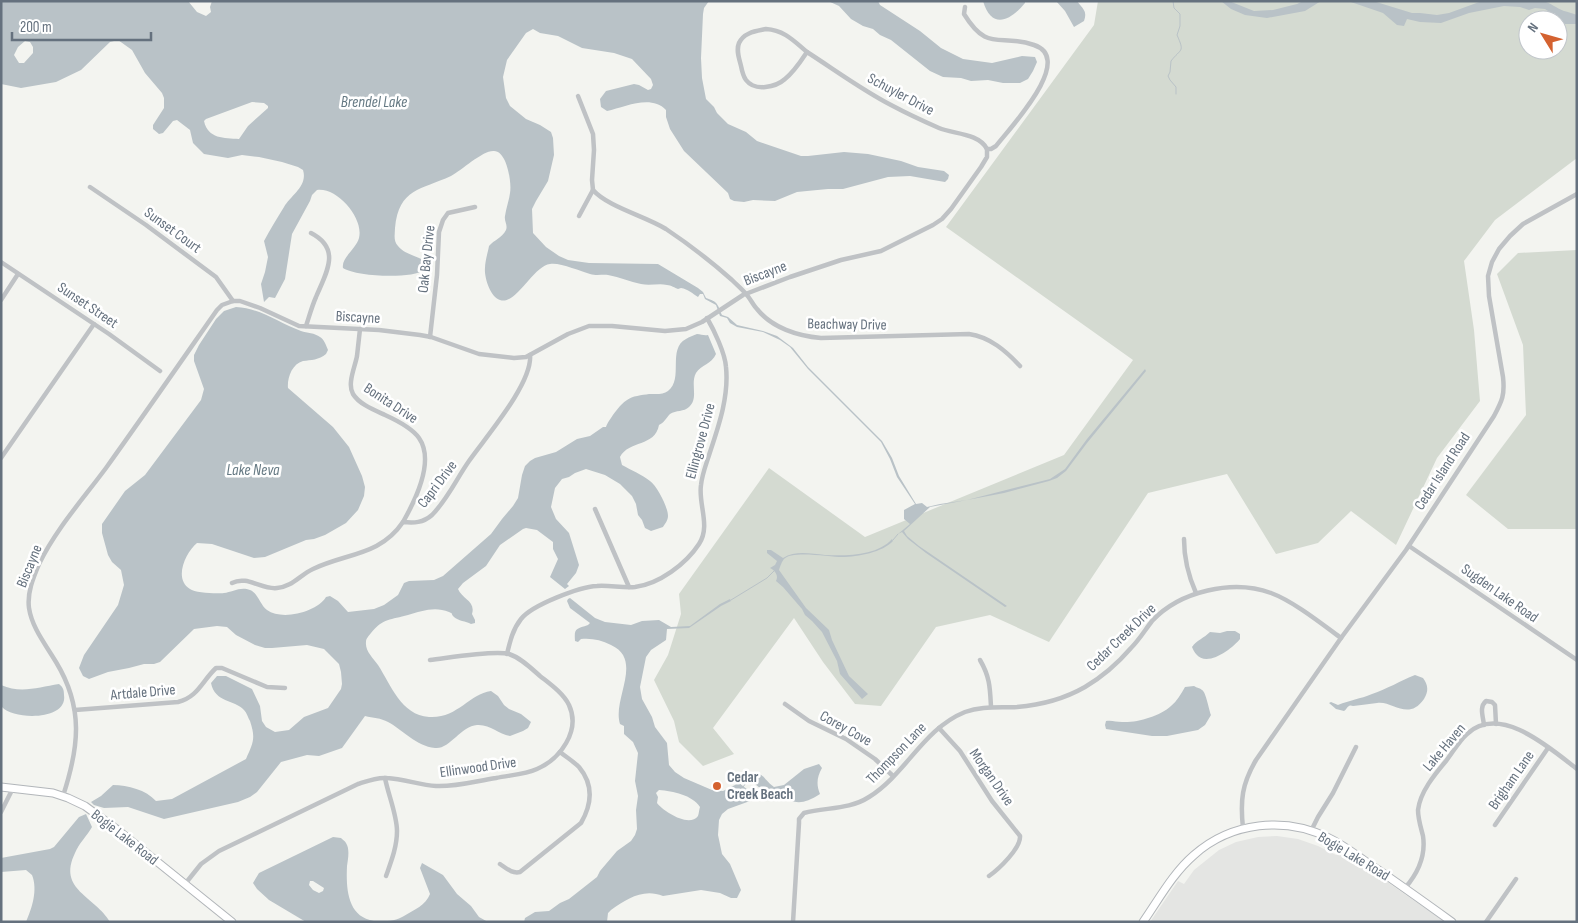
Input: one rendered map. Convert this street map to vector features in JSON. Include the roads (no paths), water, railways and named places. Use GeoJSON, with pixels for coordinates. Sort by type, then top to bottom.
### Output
{"type":"FeatureCollection","features":[{"type":"Feature","properties":{"kind":"main road","name":"Bogie Lake Road"},"geometry":{"type":"LineString","coordinates":[[1,787],[47,792],[80,803],[96,813],[232,922]]}},
{"type":"Feature","properties":{"kind":"main road","name":"Bogie Lake Road"},"geometry":{"type":"LineString","coordinates":[[1143,922],[1192,856],[1217,838],[1243,828],[1280,824],[1311,830],[1340,844],[1452,922]]}},
{"type":"Feature","properties":{"kind":"street"},"geometry":{"type":"LineString","coordinates":[[965,7],[964,14],[972,27],[984,37],[1034,45],[1043,50],[1047,57],[1046,73],[1034,96],[996,146],[986,149]]}},
{"type":"Feature","properties":{"kind":"street","name":"Schuyler Drive"},"geometry":{"type":"LineString","coordinates":[[807,52],[785,80],[776,85],[766,87],[755,86],[747,82],[742,74],[738,50],[740,43],[752,32],[766,28],[776,30],[786,34],[807,52],[891,105],[942,129],[975,138],[982,142],[986,149]]}},
{"type":"Feature","properties":{"kind":"street"},"geometry":{"type":"LineString","coordinates":[[578,96],[593,134],[594,150],[593,190],[578,216]]}},
{"type":"Feature","properties":{"kind":"street","name":"Biscayne"},"geometry":{"type":"LineString","coordinates":[[63,796],[77,738],[75,710],[64,676],[34,624],[29,608],[29,593],[32,582],[39,564],[59,531],[222,305],[233,301],[250,304],[299,326],[388,331],[430,337],[479,354],[514,358],[526,357],[568,334],[589,326],[612,326],[665,331],[686,329],[746,294],[841,260],[881,251],[933,225],[942,219],[961,195],[987,157],[986,149]]}},
{"type":"Feature","properties":{"kind":"street","name":"Sunset Court"},"geometry":{"type":"LineString","coordinates":[[90,187],[216,277],[233,301]]}},
{"type":"Feature","properties":{"kind":"street","name":"Beachway Drive"},"geometry":{"type":"LineString","coordinates":[[593,190],[604,199],[667,230],[731,279],[746,294],[763,316],[788,332],[821,338],[969,334],[980,336],[994,343],[1009,354],[1020,366]]}},
{"type":"Feature","properties":{"kind":"street","name":"Cedar Island Road"},"geometry":{"type":"LineString","coordinates":[[1243,828],[1241,805],[1243,789],[1248,774],[1256,760],[1408,546],[1494,416],[1502,400],[1505,390],[1489,296],[1488,276],[1492,262],[1499,249],[1523,224],[1577,194]]}},
{"type":"Feature","properties":{"kind":"street","name":"Oak Bay Drive"},"geometry":{"type":"LineString","coordinates":[[430,337],[440,226],[448,213],[475,207]]}},
{"type":"Feature","properties":{"kind":"street"},"geometry":{"type":"LineString","coordinates":[[306,326],[330,259],[329,250],[323,241],[311,233]]}},
{"type":"Feature","properties":{"kind":"street","name":"Sunset Street"},"geometry":{"type":"LineString","coordinates":[[1,262],[160,371]]}},
{"type":"Feature","properties":{"kind":"street"},"geometry":{"type":"LineString","coordinates":[[1,300],[18,274]]}},
{"type":"Feature","properties":{"kind":"street","name":"Ellingrove Drive"},"geometry":{"type":"LineString","coordinates":[[507,654],[512,633],[521,620],[534,609],[582,588],[597,586],[636,587],[656,581],[683,561],[696,548],[702,538],[705,527],[701,483],[722,416],[727,380],[726,365],[713,327],[707,318]]}},
{"type":"Feature","properties":{"kind":"street"},"geometry":{"type":"LineString","coordinates":[[1,458],[94,324]]}},
{"type":"Feature","properties":{"kind":"street","name":"Bonita Drive"},"geometry":{"type":"LineString","coordinates":[[360,329],[351,387],[352,393],[373,410],[411,430],[420,439],[425,451],[423,475],[419,489],[403,522]]}},
{"type":"Feature","properties":{"kind":"street","name":"Capri Drive"},"geometry":{"type":"LineString","coordinates":[[403,522],[418,523],[431,516],[439,506],[470,459],[502,417],[528,371],[530,355]]}},
{"type":"Feature","properties":{"kind":"street"},"geometry":{"type":"LineString","coordinates":[[596,508],[628,587]]}},
{"type":"Feature","properties":{"kind":"street"},"geometry":{"type":"LineString","coordinates":[[232,583],[242,580],[271,589],[286,587],[314,568],[369,550],[383,543],[403,522]]}},
{"type":"Feature","properties":{"kind":"street"},"geometry":{"type":"LineString","coordinates":[[1184,539],[1184,556],[1196,593]]}},
{"type":"Feature","properties":{"kind":"street","name":"Sugden Lake Road"},"geometry":{"type":"LineString","coordinates":[[1408,546],[1577,660]]}},
{"type":"Feature","properties":{"kind":"street","name":"Cedar Creek Drive"},"geometry":{"type":"LineString","coordinates":[[939,728],[949,720],[965,712],[992,707],[1040,705],[1085,688],[1106,673],[1132,648],[1153,620],[1179,600],[1196,593],[1221,588],[1248,588],[1272,593],[1341,638]]}},
{"type":"Feature","properties":{"kind":"street","name":"Ellinwood Drive"},"geometry":{"type":"LineString","coordinates":[[185,884],[201,864],[219,851],[358,784],[385,778],[435,786],[457,785],[526,773],[547,763],[560,752],[572,728],[572,716],[569,705],[562,696],[529,666],[514,656],[492,653],[430,660]]}},
{"type":"Feature","properties":{"kind":"street"},"geometry":{"type":"LineString","coordinates":[[980,660],[990,682],[992,707]]}},
{"type":"Feature","properties":{"kind":"street","name":"Artdale Drive"},"geometry":{"type":"LineString","coordinates":[[75,710],[185,700],[194,696],[216,668],[222,668],[267,687],[285,688]]}},
{"type":"Feature","properties":{"kind":"street"},"geometry":{"type":"LineString","coordinates":[[1484,725],[1481,708],[1486,701],[1492,702],[1495,705],[1496,724]]}},
{"type":"Feature","properties":{"kind":"street","name":"Corey Cove"},"geometry":{"type":"LineString","coordinates":[[785,704],[809,721],[846,738],[875,759],[894,776]]}},
{"type":"Feature","properties":{"kind":"street","name":"Lake Haven"},"geometry":{"type":"LineString","coordinates":[[1405,888],[1418,870],[1424,853],[1418,810],[1422,798],[1428,785],[1467,734],[1484,725],[1510,725],[1521,730],[1577,769]]}},
{"type":"Feature","properties":{"kind":"street","name":"Thompson Lane"},"geometry":{"type":"LineString","coordinates":[[794,922],[799,822],[802,816],[810,812],[849,807],[869,798],[894,776],[933,732],[939,728]]}},
{"type":"Feature","properties":{"kind":"street","name":"Morgan Drive"},"geometry":{"type":"LineString","coordinates":[[939,728],[960,751],[992,801],[1020,836],[1020,842],[997,870],[989,876]]}},
{"type":"Feature","properties":{"kind":"street"},"geometry":{"type":"LineString","coordinates":[[1311,830],[1333,794],[1356,747]]}},
{"type":"Feature","properties":{"kind":"street","name":"Brigham Lane"},"geometry":{"type":"LineString","coordinates":[[1495,825],[1548,748]]}},
{"type":"Feature","properties":{"kind":"street"},"geometry":{"type":"LineString","coordinates":[[500,864],[511,872],[520,872],[580,823],[586,815],[590,796],[587,782],[579,768],[560,752]]}},
{"type":"Feature","properties":{"kind":"street"},"geometry":{"type":"LineString","coordinates":[[385,778],[397,831],[396,844],[386,876]]}},
{"type":"Feature","properties":{"kind":"street"},"geometry":{"type":"LineString","coordinates":[[1,812],[12,788]]}},
{"type":"Feature","properties":{"kind":"street"},"geometry":{"type":"LineString","coordinates":[[1486,922],[1516,879]]}},
{"type":"Feature","properties":{"kind":"water","name":"Brendel Lake"},"geometry":{"type":"Polygon","coordinates":[[[1,1],[188,1],[197,12],[206,16],[211,12],[212,1],[709,1],[704,8],[703,14],[702,78],[706,99],[728,124],[746,132],[757,141],[801,156],[844,152],[868,154],[901,161],[918,167],[944,171],[949,175],[948,179],[945,182],[910,176],[888,177],[843,189],[797,192],[775,201],[734,201],[684,151],[670,129],[666,110],[660,105],[645,102],[607,111],[601,107],[600,99],[606,91],[634,84],[648,90],[651,89],[653,85],[651,79],[632,59],[614,53],[582,48],[558,36],[540,33],[533,29],[526,33],[507,60],[503,77],[506,98],[510,106],[526,119],[551,132],[553,138],[554,155],[548,181],[532,209],[533,233],[546,247],[568,260],[589,263],[658,264],[698,288],[703,292],[706,298],[717,304],[722,315],[728,317],[737,325],[763,331],[777,336],[793,348],[808,367],[882,441],[892,458],[899,476],[916,504],[922,503],[927,507],[967,500],[930,507],[904,531],[919,546],[1007,606],[1005,607],[926,553],[902,532],[898,534],[910,524],[904,519],[904,510],[915,504],[897,477],[881,442],[808,369],[790,347],[780,340],[763,332],[737,327],[730,323],[727,318],[720,316],[716,305],[705,299],[703,294],[700,294],[698,297],[688,290],[678,289],[670,285],[641,284],[608,275],[590,274],[559,264],[544,266],[512,297],[506,300],[496,298],[487,281],[485,262],[489,246],[506,230],[505,216],[510,196],[508,168],[499,152],[494,151],[484,154],[451,176],[413,192],[401,205],[395,228],[396,244],[404,251],[428,263],[425,270],[409,275],[372,275],[343,268],[346,257],[359,238],[357,222],[347,205],[333,193],[317,190],[312,195],[292,234],[285,279],[275,298],[269,297],[264,302],[261,284],[268,257],[264,241],[284,207],[301,186],[304,176],[303,170],[282,162],[259,157],[242,155],[228,158],[204,154],[193,143],[190,130],[177,120],[173,121],[163,133],[159,134],[153,129],[153,125],[164,108],[162,93],[145,73],[132,50],[118,40],[110,42],[81,70],[56,82],[21,88],[1,84],[1,1]],[[25,41],[18,47],[14,55],[19,63],[24,63],[33,53],[33,47],[30,42],[25,41]],[[252,102],[206,119],[204,121],[206,127],[217,136],[239,139],[248,126],[268,108],[264,103],[252,102]]]}},
{"type":"Feature","properties":{"kind":"water"},"geometry":{"type":"Polygon","coordinates":[[[828,1],[878,1],[880,5],[920,31],[941,48],[963,59],[992,63],[1022,56],[1035,57],[1037,62],[1028,79],[1020,83],[1003,83],[988,80],[971,81],[961,78],[943,77],[930,71],[891,40],[851,19],[839,6],[828,1]]]}},
{"type":"Feature","properties":{"kind":"water"},"geometry":{"type":"Polygon","coordinates":[[[983,1],[1025,1],[1025,3],[1014,14],[1002,20],[991,16],[983,1]]]}},
{"type":"Feature","properties":{"kind":"water"},"geometry":{"type":"Polygon","coordinates":[[[1056,1],[1077,1],[1085,12],[1084,21],[1074,27],[1065,11],[1056,1]]]}},
{"type":"Feature","properties":{"kind":"water"},"geometry":{"type":"Polygon","coordinates":[[[1221,1],[1229,1],[1254,11],[1273,10],[1303,1],[1321,1],[1305,11],[1267,18],[1245,15],[1231,9],[1221,1]]]}},
{"type":"Feature","properties":{"kind":"water"},"geometry":{"type":"Polygon","coordinates":[[[1348,1],[1373,1],[1412,13],[1437,15],[1449,13],[1482,1],[1543,1],[1562,10],[1535,8],[1529,10],[1520,7],[1504,6],[1469,13],[1441,23],[1407,19],[1404,26],[1397,25],[1383,13],[1348,1]]]}},
{"type":"Feature","properties":{"kind":"water"},"geometry":{"type":"Polygon","coordinates":[[[1568,12],[1577,15],[1577,24],[1568,24],[1568,12]]]}},
{"type":"Feature","properties":{"kind":"water","name":"Lake Neva"},"geometry":{"type":"Polygon","coordinates":[[[236,307],[261,313],[293,328],[316,335],[324,341],[328,350],[326,354],[318,359],[303,361],[296,365],[289,376],[288,388],[333,427],[349,447],[365,487],[364,496],[358,510],[346,523],[325,535],[306,540],[265,557],[254,558],[212,544],[197,543],[185,559],[182,579],[190,589],[201,592],[224,593],[247,589],[255,594],[267,610],[281,615],[307,611],[330,596],[338,601],[348,612],[374,609],[384,605],[398,595],[404,583],[434,580],[443,576],[491,534],[513,506],[518,498],[525,466],[530,461],[556,452],[577,439],[590,436],[606,427],[618,409],[629,399],[649,394],[662,394],[668,391],[673,386],[675,379],[677,350],[680,344],[687,338],[697,334],[708,335],[716,354],[712,360],[696,373],[694,377],[694,395],[689,407],[670,414],[659,425],[657,432],[652,437],[629,448],[620,457],[622,465],[650,481],[659,492],[668,516],[663,527],[651,531],[645,528],[638,515],[632,496],[620,484],[605,475],[586,469],[575,473],[562,479],[555,488],[551,507],[556,519],[569,533],[579,565],[576,573],[567,584],[569,586],[565,589],[550,577],[558,559],[553,549],[553,542],[537,530],[526,528],[500,545],[486,566],[458,589],[472,606],[475,623],[471,624],[458,619],[444,610],[428,610],[383,622],[367,638],[366,645],[370,654],[392,690],[411,711],[419,715],[439,717],[455,710],[483,693],[491,691],[509,709],[521,714],[531,722],[528,728],[510,736],[486,726],[471,726],[445,745],[435,748],[416,741],[394,725],[380,719],[365,716],[342,748],[319,756],[307,755],[281,762],[257,792],[238,802],[164,819],[128,807],[104,808],[91,802],[113,785],[136,789],[156,801],[172,799],[246,759],[253,741],[250,721],[245,711],[240,707],[216,694],[211,683],[217,676],[226,676],[252,689],[260,706],[262,721],[266,727],[275,732],[289,730],[304,717],[328,708],[341,689],[339,664],[324,649],[307,645],[265,648],[236,635],[227,627],[217,626],[194,629],[160,662],[154,664],[144,664],[108,672],[89,679],[83,676],[79,668],[84,655],[118,605],[124,585],[121,570],[112,562],[108,555],[102,533],[102,524],[125,491],[145,475],[201,400],[204,389],[194,361],[194,355],[216,319],[224,311],[236,307]]]}},
{"type":"Feature","properties":{"kind":"water"},"geometry":{"type":"Polygon","coordinates":[[[1145,369],[1146,371],[1066,471],[1049,481],[1004,493],[967,500],[1050,479],[1065,469],[1087,439],[1145,369]]]}},
{"type":"Feature","properties":{"kind":"water"},"geometry":{"type":"Polygon","coordinates":[[[892,539],[893,541],[889,545],[883,548],[855,556],[803,554],[788,556],[798,553],[851,555],[878,549],[892,539]]]}},
{"type":"Feature","properties":{"kind":"water"},"geometry":{"type":"Polygon","coordinates":[[[767,550],[771,550],[783,558],[788,556],[783,560],[779,570],[806,608],[829,630],[849,676],[868,694],[862,699],[840,674],[837,661],[822,632],[776,581],[776,573],[770,568],[777,561],[767,553],[767,550]]]}},
{"type":"Feature","properties":{"kind":"water"},"geometry":{"type":"Polygon","coordinates":[[[570,598],[595,618],[605,622],[631,625],[642,621],[659,620],[671,627],[690,626],[730,599],[731,601],[689,628],[667,629],[666,640],[651,650],[646,657],[640,687],[642,699],[655,727],[667,743],[669,765],[675,772],[712,790],[723,791],[739,783],[748,790],[750,801],[728,809],[719,820],[718,835],[722,854],[730,864],[741,890],[737,898],[701,890],[663,896],[649,893],[629,899],[611,910],[608,913],[607,922],[524,922],[525,918],[535,912],[549,911],[569,899],[597,877],[617,851],[631,841],[637,829],[636,810],[638,796],[635,781],[638,753],[633,742],[624,734],[624,726],[620,724],[619,714],[625,681],[625,660],[621,652],[604,642],[589,639],[575,641],[577,630],[590,623],[570,608],[568,599],[570,598]],[[659,790],[656,793],[658,797],[657,803],[665,810],[683,819],[694,819],[698,816],[700,807],[692,799],[682,794],[659,790]]]}},
{"type":"Feature","properties":{"kind":"water"},"geometry":{"type":"Polygon","coordinates":[[[1235,631],[1240,634],[1240,639],[1219,656],[1206,659],[1201,658],[1192,647],[1210,632],[1220,633],[1235,631]]]}},
{"type":"Feature","properties":{"kind":"water"},"geometry":{"type":"Polygon","coordinates":[[[1415,675],[1423,678],[1427,691],[1424,699],[1418,706],[1412,709],[1406,710],[1388,704],[1377,703],[1348,706],[1344,711],[1336,709],[1329,703],[1338,705],[1363,697],[1415,675]]]}},
{"type":"Feature","properties":{"kind":"water"},"geometry":{"type":"Polygon","coordinates":[[[59,684],[64,692],[63,704],[58,710],[49,714],[28,716],[8,711],[2,707],[1,685],[8,688],[23,689],[59,684]]]}},
{"type":"Feature","properties":{"kind":"water"},"geometry":{"type":"Polygon","coordinates":[[[1194,686],[1203,691],[1211,715],[1205,725],[1198,730],[1167,736],[1152,736],[1106,729],[1106,721],[1134,721],[1161,713],[1175,702],[1185,687],[1194,686]]]}},
{"type":"Feature","properties":{"kind":"water"},"geometry":{"type":"Polygon","coordinates":[[[819,764],[822,768],[818,781],[820,794],[802,802],[793,801],[771,790],[761,789],[748,778],[747,772],[760,774],[774,787],[784,785],[804,769],[819,764]]]}},
{"type":"Feature","properties":{"kind":"water"},"geometry":{"type":"Polygon","coordinates":[[[86,814],[92,827],[75,853],[71,866],[71,876],[80,892],[110,922],[26,922],[34,893],[32,875],[26,870],[1,872],[1,858],[54,847],[79,817],[86,814]]]}},
{"type":"Feature","properties":{"kind":"water"},"geometry":{"type":"Polygon","coordinates":[[[333,837],[341,838],[346,842],[348,848],[347,883],[350,900],[358,914],[365,918],[374,921],[394,920],[401,918],[423,904],[430,894],[420,868],[422,863],[443,875],[457,894],[471,906],[479,917],[488,922],[306,922],[269,900],[257,889],[253,883],[259,873],[333,837]],[[310,881],[309,885],[313,890],[319,893],[323,891],[324,888],[310,881]]]}},
{"type":"Feature","properties":{"kind":"waterway"},"geometry":{"type":"LineString","coordinates":[[1173,1],[1174,8],[1180,14],[1180,26],[1177,35],[1181,50],[1171,61],[1168,76],[1176,87],[1176,94]]}},
{"type":"Feature","properties":{"kind":"waterway"},"geometry":{"type":"LineString","coordinates":[[893,540],[898,534]]}},
{"type":"Feature","properties":{"kind":"waterway"},"geometry":{"type":"LineString","coordinates":[[731,600],[767,578],[774,571]]}},
{"type":"Feature","properties":{"kind":"waterway"},"geometry":{"type":"LineString","coordinates":[[743,787],[749,779]]}},
{"type":"Feature","properties":{"kind":"place","name":"Cedar Creek Beach"},"geometry":{"type":"Point","coordinates":[717,786]}}]}
